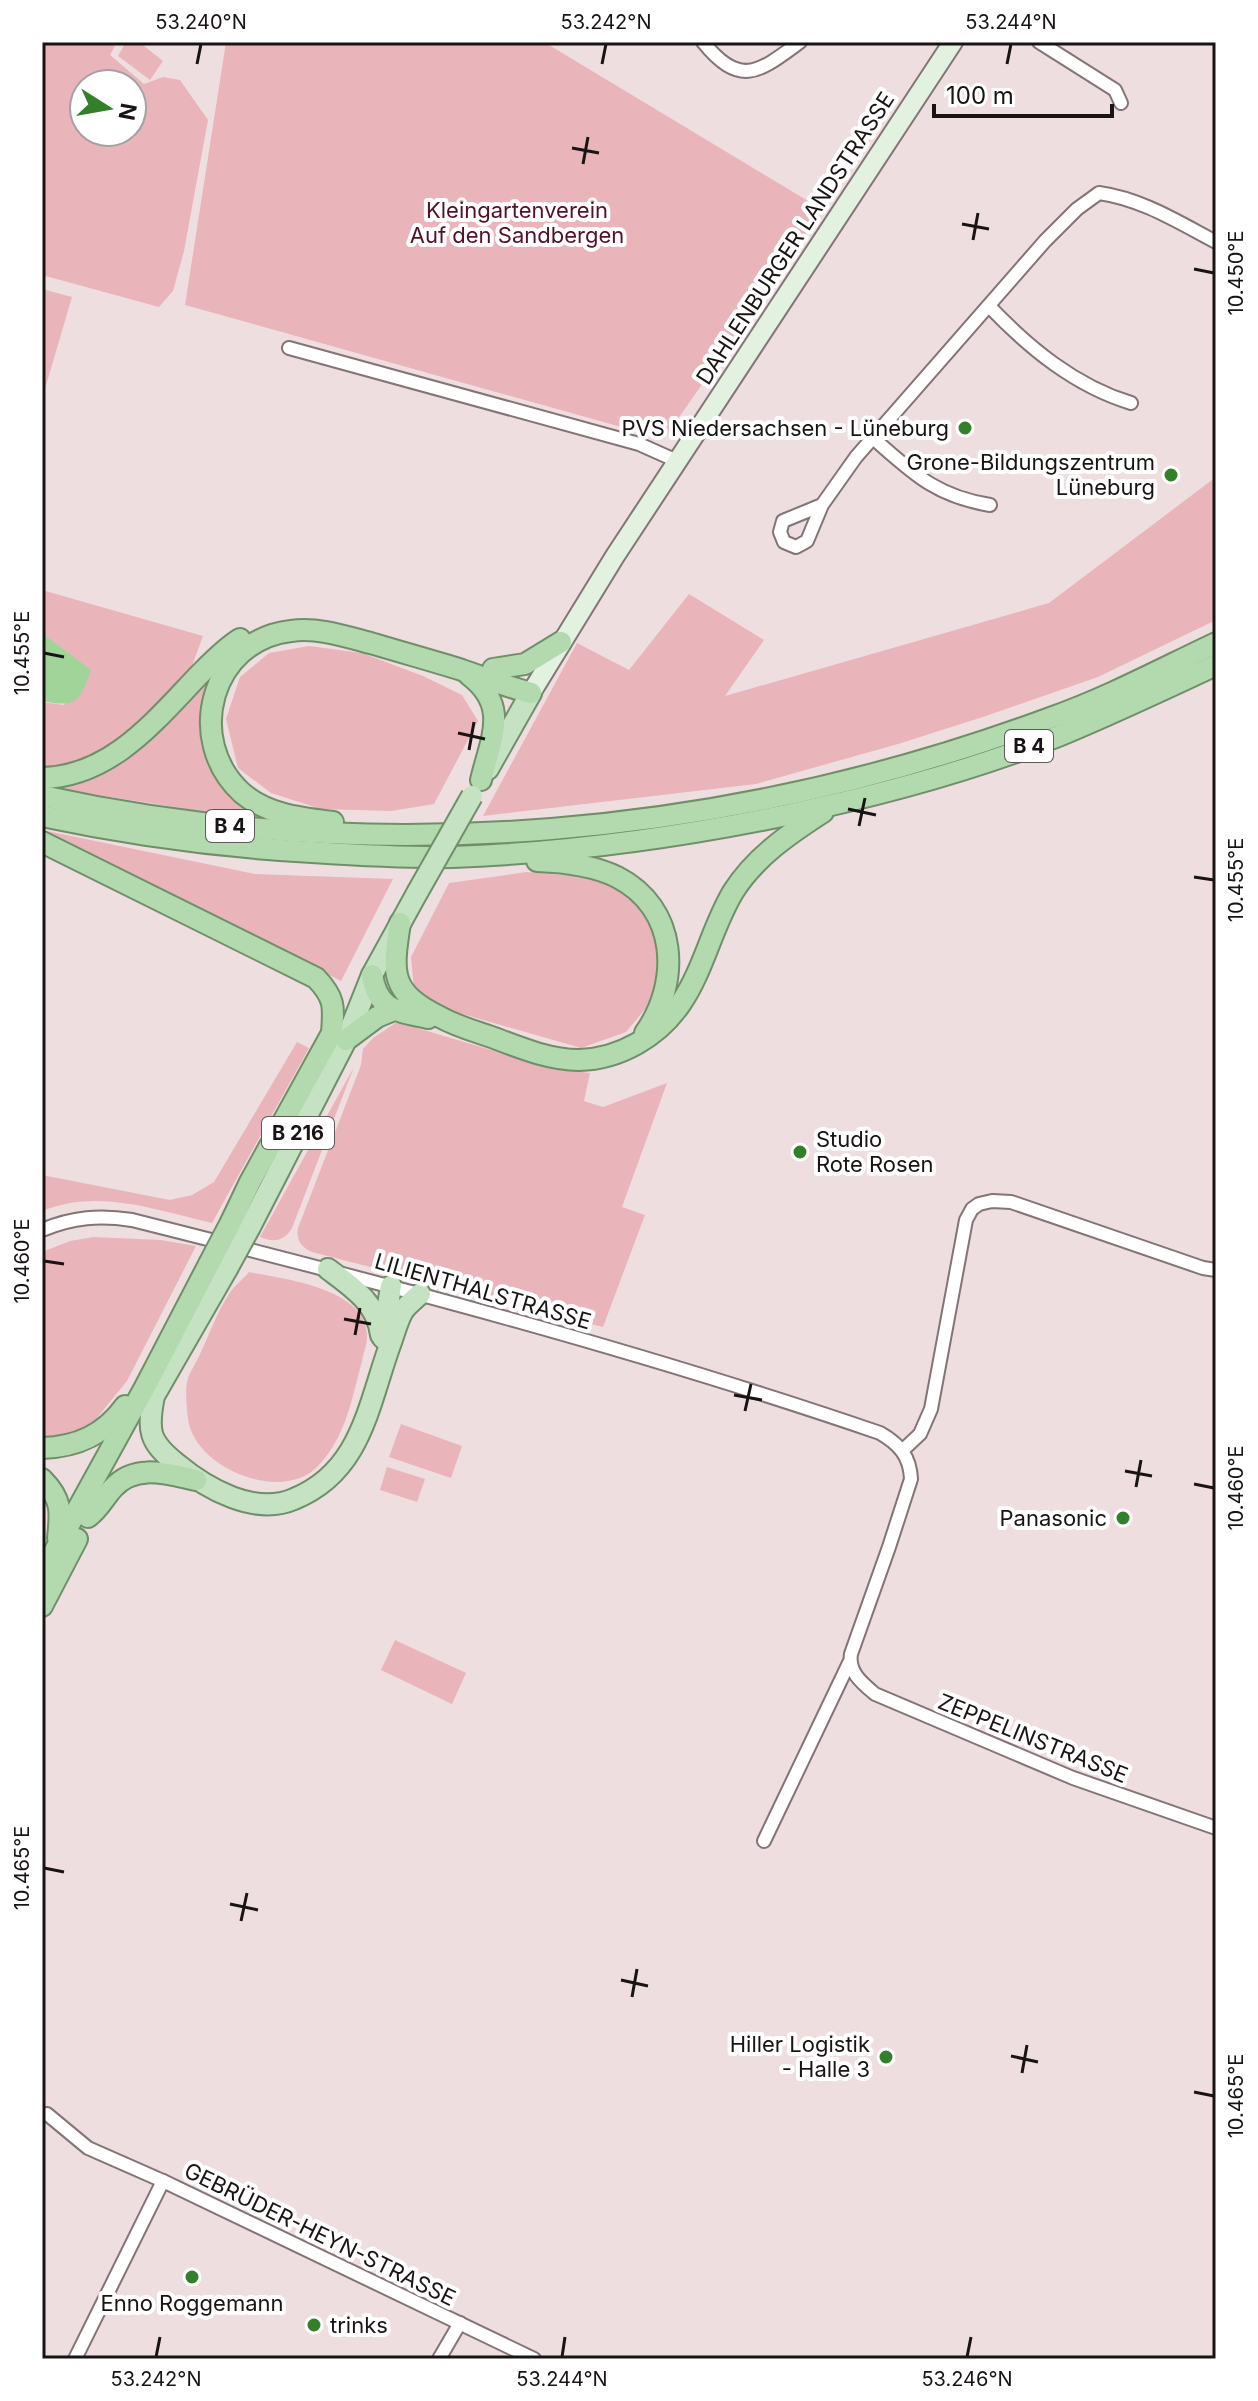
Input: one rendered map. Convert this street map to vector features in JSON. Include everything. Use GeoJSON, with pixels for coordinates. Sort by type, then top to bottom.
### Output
{"type":"FeatureCollection","features":[{"type":"Feature","properties":{"kind":"highway"},"geometry":{"type":"LineString","coordinates":[[42,778],[55,778],[105,761],[138,738],[220,654],[253,631],[287,622],[333,626],[493,669],[506,674],[531,693]]}},
{"type":"Feature","properties":{"kind":"highway"},"geometry":{"type":"LineString","coordinates":[[421,835],[293,817],[259,804],[243,793],[220,762],[210,721],[220,679],[231,662],[243,650],[272,635],[308,629],[463,670],[531,693]]}},
{"type":"Feature","properties":{"kind":"highway"},"geometry":{"type":"LineString","coordinates":[[493,669],[525,664],[564,637]]}},
{"type":"Feature","properties":{"kind":"highway","name":"B 4"},"geometry":{"type":"LineString","coordinates":[[42,796],[201,823],[333,835],[421,835],[581,826],[665,817],[858,779],[948,754],[1054,717],[1216,643]]}},
{"type":"Feature","properties":{"kind":"highway","name":"B 4"},"geometry":{"type":"LineString","coordinates":[[42,816],[148,836],[251,849],[414,857],[490,854],[668,836],[833,805],[927,780],[1060,735],[1216,665]]}},
{"type":"Feature","properties":{"kind":"highway"},"geometry":{"type":"LineString","coordinates":[[463,670],[486,691],[495,713],[477,788]]}},
{"type":"Feature","properties":{"kind":"highway"},"geometry":{"type":"LineString","coordinates":[[372,975],[379,998],[394,1010],[448,1022],[532,1052],[578,1060],[611,1054],[637,1044],[654,1033],[683,1001],[720,915],[750,869],[792,833],[833,805]]}},
{"type":"Feature","properties":{"kind":"highway"},"geometry":{"type":"LineString","coordinates":[[42,842],[316,978],[329,992],[339,1036],[394,1010]]}},
{"type":"Feature","properties":{"kind":"highway"},"geometry":{"type":"LineString","coordinates":[[490,854],[505,860],[555,861],[597,869],[632,886],[656,912],[669,947],[667,984],[657,1012],[637,1044]]}},
{"type":"Feature","properties":{"kind":"highway"},"geometry":{"type":"LineString","coordinates":[[400,923],[396,977],[401,988],[420,1007],[448,1022]]}},
{"type":"Feature","properties":{"kind":"highway","name":"B 216"},"geometry":{"type":"LineString","coordinates":[[42,1574],[149,1391],[240,1225],[250,1182],[339,1036]]}},
{"type":"Feature","properties":{"kind":"highway"},"geometry":{"type":"LineString","coordinates":[[42,1448],[80,1443],[99,1433],[116,1419],[132,1397],[149,1391]]}},
{"type":"Feature","properties":{"kind":"highway","name":"B 216"},"geometry":{"type":"LineString","coordinates":[[42,1606],[149,1391]]}},
{"type":"Feature","properties":{"kind":"highway"},"geometry":{"type":"LineString","coordinates":[[88,1517],[114,1486],[127,1477],[156,1471],[196,1480]]}},
{"type":"Feature","properties":{"kind":"highway"},"geometry":{"type":"LineString","coordinates":[[42,1479],[56,1495],[60,1509],[56,1550]]}},
{"type":"Feature","properties":{"kind":"main road","name":"DAHLENBURGER LANDSTRASSE"},"geometry":{"type":"LineString","coordinates":[[564,637],[953,42]]}},
{"type":"Feature","properties":{"kind":"main road","name":"B 216"},"geometry":{"type":"LineString","coordinates":[[339,1036],[564,637]]}},
{"type":"Feature","properties":{"kind":"main road"},"geometry":{"type":"LineString","coordinates":[[328,1269],[357,1291],[371,1307],[379,1323],[382,1343]]}},
{"type":"Feature","properties":{"kind":"main road"},"geometry":{"type":"LineString","coordinates":[[374,1389],[391,1286]]}},
{"type":"Feature","properties":{"kind":"main road"},"geometry":{"type":"LineString","coordinates":[[149,1391],[149,1420],[155,1444],[196,1480],[256,1504],[285,1503],[325,1483],[346,1462],[361,1431],[403,1311],[420,1294]]}},
{"type":"Feature","properties":{"kind":"street"},"geometry":{"type":"LineString","coordinates":[[703,42],[724,63],[739,71],[753,72],[800,42]]}},
{"type":"Feature","properties":{"kind":"street"},"geometry":{"type":"LineString","coordinates":[[1039,42],[1115,90],[1121,103]]}},
{"type":"Feature","properties":{"kind":"street"},"geometry":{"type":"LineString","coordinates":[[822,505],[856,457],[1045,241],[1077,209],[1099,193],[1141,203],[1216,242]]}},
{"type":"Feature","properties":{"kind":"street"},"geometry":{"type":"LineString","coordinates":[[989,306],[1022,339],[1070,375],[1105,395],[1131,403]]}},
{"type":"Feature","properties":{"kind":"street"},"geometry":{"type":"LineString","coordinates":[[289,348],[639,444],[677,461]]}},
{"type":"Feature","properties":{"kind":"street"},"geometry":{"type":"LineString","coordinates":[[873,438],[919,478],[943,493],[990,505]]}},
{"type":"Feature","properties":{"kind":"street"},"geometry":{"type":"LineString","coordinates":[[764,1841],[849,1663],[908,1493],[911,1468],[903,1450],[920,1434],[931,1409],[962,1232],[972,1209],[992,1201],[1011,1202],[1190,1264],[1216,1270]]}},
{"type":"Feature","properties":{"kind":"street","name":"LILIENTHALSTRASSE"},"geometry":{"type":"LineString","coordinates":[[42,1230],[76,1218],[104,1216],[132,1220],[328,1269],[570,1336],[801,1406],[880,1433],[903,1450]]}},
{"type":"Feature","properties":{"kind":"street","name":"ZEPPELINSTRASSE"},"geometry":{"type":"LineString","coordinates":[[849,1663],[859,1680],[875,1694],[1073,1778],[1216,1828]]}},
{"type":"Feature","properties":{"kind":"street","name":"GEBRÜDER-HEYN-STRASSE"},"geometry":{"type":"LineString","coordinates":[[47,2114],[88,2148],[534,2359]]}},
{"type":"Feature","properties":{"kind":"street","name":"GEBRÜDER-HEYN-STRASSE"},"geometry":{"type":"LineString","coordinates":[[75,2359],[163,2181]]}},
{"type":"Feature","properties":{"kind":"street","name":"GEBRÜDER-HEYN-STRASSE"},"geometry":{"type":"LineString","coordinates":[[439,2359],[460,2323]]}},
{"type":"Feature","properties":{"kind":"green space"},"geometry":{"type":"Polygon","coordinates":[[[42,42],[117,42],[110,55],[125,68],[68,68],[68,148],[148,148],[148,83],[163,77],[180,80],[208,120],[184,251],[173,291],[159,307],[42,275],[42,42]]]}},
{"type":"Feature","properties":{"kind":"green space"},"geometry":{"type":"Polygon","coordinates":[[[126,42],[139,42],[163,61],[150,80],[148,68],[134,68],[118,56],[126,42]]]}},
{"type":"Feature","properties":{"kind":"green space","name":"Kleingartenverein Auf den Sandbergen"},"geometry":{"type":"Polygon","coordinates":[[[226,42],[544,42],[823,210],[664,439],[185,305],[226,42]]]}},
{"type":"Feature","properties":{"kind":"green space"},"geometry":{"type":"Polygon","coordinates":[[[42,289],[72,297],[42,399],[42,289]]]}},
{"type":"Feature","properties":{"kind":"green space"},"geometry":{"type":"Polygon","coordinates":[[[1212,480],[1216,483],[1216,620],[1098,677],[898,744],[756,784],[483,816],[577,643],[629,670],[689,594],[764,640],[725,696],[1049,603],[1212,480]]]}},
{"type":"Feature","properties":{"kind":"green space"},"geometry":{"type":"Polygon","coordinates":[[[42,590],[203,636],[192,666],[159,705],[102,753],[78,763],[42,770],[42,702],[64,705],[90,670],[42,633],[42,590]]]}},
{"type":"Feature","properties":{"kind":"green space"},"geometry":{"type":"Polygon","coordinates":[[[309,646],[362,653],[423,676],[462,695],[478,721],[434,804],[391,811],[321,809],[271,793],[238,768],[226,719],[240,677],[269,653],[309,646]]]}},
{"type":"Feature","properties":{"kind":"green space"},"geometry":{"type":"Polygon","coordinates":[[[209,676],[202,707],[201,738],[209,767],[229,793],[266,816],[194,810],[47,787],[108,770],[144,745],[209,676]]]}},
{"type":"Feature","properties":{"kind":"green space"},"geometry":{"type":"Polygon","coordinates":[[[42,830],[255,874],[393,879],[341,981],[42,830]]]}},
{"type":"Feature","properties":{"kind":"green space"},"geometry":{"type":"Polygon","coordinates":[[[527,872],[594,878],[625,893],[647,915],[661,947],[657,981],[646,1008],[626,1032],[581,1048],[452,1011],[414,989],[411,957],[449,883],[527,872]]]}},
{"type":"Feature","properties":{"kind":"green space"},"geometry":{"type":"Polygon","coordinates":[[[397,1022],[552,1068],[590,1073],[584,1101],[603,1107],[667,1083],[622,1207],[645,1215],[603,1327],[312,1252],[300,1243],[298,1228],[361,1065],[363,1049],[397,1022]]]}},
{"type":"Feature","properties":{"kind":"green space"},"geometry":{"type":"Polygon","coordinates":[[[297,1042],[309,1048],[212,1223],[148,1207],[106,1201],[63,1204],[42,1211],[42,1175],[170,1200],[192,1195],[214,1182],[297,1042]]]}},
{"type":"Feature","properties":{"kind":"green space"},"geometry":{"type":"Polygon","coordinates":[[[354,1067],[292,1228],[279,1240],[260,1237],[354,1067]]]}},
{"type":"Feature","properties":{"kind":"green space"},"geometry":{"type":"Polygon","coordinates":[[[93,1237],[161,1240],[196,1246],[127,1381],[92,1424],[76,1433],[42,1438],[42,1252],[70,1241],[93,1237]]]}},
{"type":"Feature","properties":{"kind":"green space"},"geometry":{"type":"Polygon","coordinates":[[[249,1272],[302,1283],[339,1297],[354,1307],[364,1320],[367,1337],[351,1403],[335,1443],[318,1466],[303,1477],[285,1482],[244,1476],[225,1467],[196,1441],[188,1420],[186,1391],[189,1375],[225,1301],[249,1272]]]}},
{"type":"Feature","properties":{"kind":"green space"},"geometry":{"type":"Polygon","coordinates":[[[401,1424],[462,1446],[451,1478],[389,1457],[401,1424]]]}},
{"type":"Feature","properties":{"kind":"green space"},"geometry":{"type":"Polygon","coordinates":[[[387,1467],[425,1479],[417,1502],[380,1490],[387,1467]]]}},
{"type":"Feature","properties":{"kind":"green space"},"geometry":{"type":"Polygon","coordinates":[[[395,1640],[466,1673],[452,1704],[381,1670],[395,1640]]]}},
{"type":"Feature","properties":{"kind":"shaded area"},"geometry":{"type":"Polygon","coordinates":[[[42,633],[91,670],[79,696],[70,703],[42,701],[42,633]]]}},
{"type":"Feature","properties":{"kind":"place","name":"PVS Niedersachsen - Lüneburg"},"geometry":{"type":"Point","coordinates":[965,428]}},
{"type":"Feature","properties":{"kind":"place","name":"Grone-Bildungszentrum Lüneburg"},"geometry":{"type":"Point","coordinates":[1171,475]}},
{"type":"Feature","properties":{"kind":"place","name":"Studio Rote Rosen"},"geometry":{"type":"Point","coordinates":[800,1152]}},
{"type":"Feature","properties":{"kind":"place","name":"Panasonic"},"geometry":{"type":"Point","coordinates":[1123,1518]}},
{"type":"Feature","properties":{"kind":"place","name":"Hiller Logistik - Halle 3"},"geometry":{"type":"Point","coordinates":[886,2057]}},
{"type":"Feature","properties":{"kind":"place","name":"Enno Roggemann"},"geometry":{"type":"Point","coordinates":[192,2277]}},
{"type":"Feature","properties":{"kind":"place","name":"trinks"},"geometry":{"type":"Point","coordinates":[314,2325]}}]}
